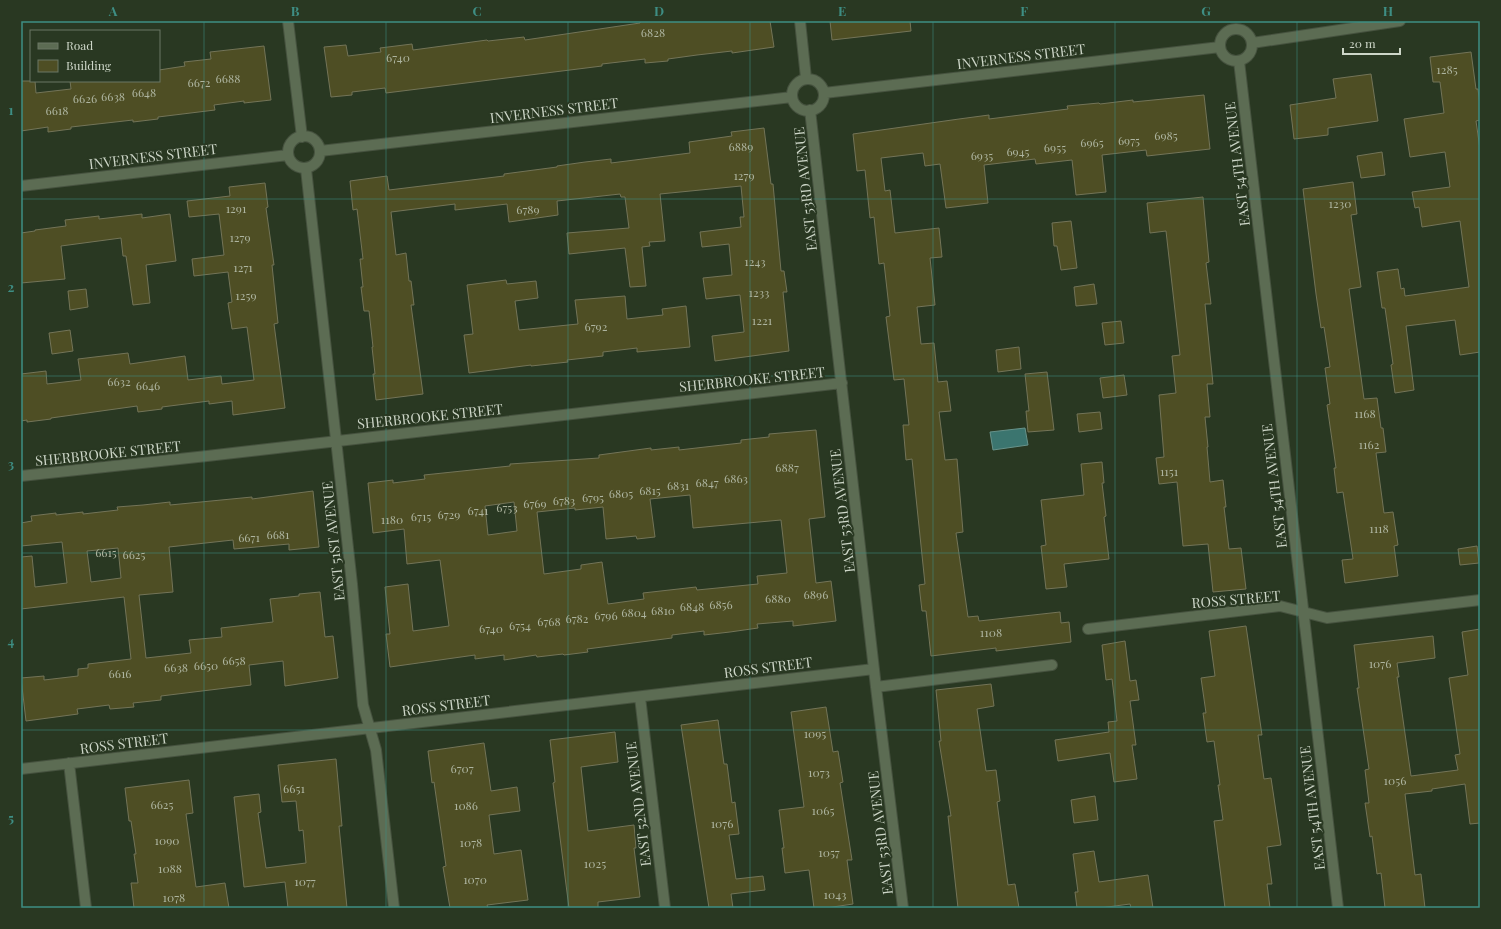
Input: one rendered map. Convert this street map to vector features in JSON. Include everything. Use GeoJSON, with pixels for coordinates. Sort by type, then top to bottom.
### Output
{"type":"FeatureCollection","features":[{"type":"Feature","properties":{"kind":"street"},"geometry":{"type":"LineString","coordinates":[[288,21],[302,137]]}},
{"type":"Feature","properties":{"kind":"street"},"geometry":{"type":"LineString","coordinates":[[800,21],[806,78]]}},
{"type":"Feature","properties":{"kind":"street"},"geometry":{"type":"LineString","coordinates":[[1252,43],[1400,21]]}},
{"type":"Feature","properties":{"kind":"street"},"geometry":{"type":"LineString","coordinates":[[1235,25],[1248,34],[1252,43],[1251,53],[1244,60],[1239,61],[1229,60],[1220,47],[1222,37],[1235,25]]}},
{"type":"Feature","properties":{"kind":"street","name":"INVERNESS STREET"},"geometry":{"type":"LineString","coordinates":[[824,93],[1220,47]]}},
{"type":"Feature","properties":{"kind":"street","name":"EAST 54TH AVENUE"},"geometry":{"type":"LineString","coordinates":[[1239,61],[1338,908]]}},
{"type":"Feature","properties":{"kind":"street"},"geometry":{"type":"LineString","coordinates":[[806,78],[816,81],[823,88],[824,93],[822,102],[819,106],[806,111],[796,106],[792,97],[794,86],[797,82],[806,78]]}},
{"type":"Feature","properties":{"kind":"street","name":"INVERNESS STREET"},"geometry":{"type":"LineString","coordinates":[[320,151],[792,97]]}},
{"type":"Feature","properties":{"kind":"street","name":"EAST 53RD AVENUE"},"geometry":{"type":"LineString","coordinates":[[810,110],[876,687],[903,908]]}},
{"type":"Feature","properties":{"kind":"street"},"geometry":{"type":"LineString","coordinates":[[308,136],[316,142],[320,151],[318,160],[315,164],[306,169],[296,167],[292,164],[288,155],[290,144],[293,140],[308,136]]}},
{"type":"Feature","properties":{"kind":"street","name":"INVERNESS STREET"},"geometry":{"type":"LineString","coordinates":[[21,186],[288,155]]}},
{"type":"Feature","properties":{"kind":"street","name":"EAST 51ST AVENUE"},"geometry":{"type":"LineString","coordinates":[[306,169],[363,705],[376,750],[394,908]]}},
{"type":"Feature","properties":{"kind":"street","name":"SHERBROOKE STREET"},"geometry":{"type":"LineString","coordinates":[[21,476],[842,383]]}},
{"type":"Feature","properties":{"kind":"street","name":"ROSS STREET"},"geometry":{"type":"LineString","coordinates":[[1088,629],[1280,606],[1327,618],[1480,600]]}},
{"type":"Feature","properties":{"kind":"street"},"geometry":{"type":"LineString","coordinates":[[876,687],[1052,665]]}},
{"type":"Feature","properties":{"kind":"street","name":"ROSS STREET"},"geometry":{"type":"LineString","coordinates":[[21,769],[874,669]]}},
{"type":"Feature","properties":{"kind":"street","name":"EAST 52ND AVENUE"},"geometry":{"type":"LineString","coordinates":[[640,696],[665,908]]}},
{"type":"Feature","properties":{"kind":"street"},"geometry":{"type":"LineString","coordinates":[[69,763],[86,908]]}},
{"type":"Feature","properties":{"kind":"water"},"geometry":{"type":"Polygon","coordinates":[[[1025,428],[1028,445],[993,450],[990,432],[1025,428]]]}},
{"type":"Feature","properties":{"kind":"building"},"geometry":{"type":"Polygon","coordinates":[[[640,21],[770,21],[774,47],[732,53],[732,51],[697,55],[668,59],[668,61],[645,63],[645,59],[602,64],[602,66],[386,93],[385,88],[352,92],[352,95],[331,97],[324,47],[346,45],[348,56],[381,52],[380,48],[412,44],[413,50],[487,40],[524,37],[525,40],[640,23],[640,21]]]}},
{"type":"Feature","properties":{"kind":"building"},"geometry":{"type":"Polygon","coordinates":[[[830,21],[910,21],[911,31],[832,40],[830,21]]]}},
{"type":"Feature","properties":{"kind":"building"},"geometry":{"type":"Polygon","coordinates":[[[264,46],[271,100],[244,103],[244,101],[214,105],[215,110],[158,117],[158,119],[133,122],[133,120],[71,127],[71,129],[48,132],[48,127],[21,131],[21,81],[35,82],[36,93],[71,89],[70,82],[160,82],[160,70],[185,66],[184,62],[211,59],[210,52],[264,46]]]}},
{"type":"Feature","properties":{"kind":"building"},"geometry":{"type":"Polygon","coordinates":[[[1471,52],[1476,89],[1478,89],[1480,105],[1480,120],[1476,121],[1480,149],[1480,352],[1460,355],[1455,320],[1406,326],[1414,390],[1395,393],[1391,365],[1393,364],[1385,308],[1382,308],[1377,272],[1398,269],[1401,289],[1404,288],[1405,296],[1469,287],[1460,221],[1422,227],[1419,207],[1415,208],[1412,192],[1450,187],[1445,152],[1410,157],[1404,119],[1444,113],[1440,82],[1433,82],[1430,57],[1471,52]]]}},
{"type":"Feature","properties":{"kind":"building"},"geometry":{"type":"Polygon","coordinates":[[[1371,74],[1378,121],[1328,128],[1328,135],[1294,139],[1290,105],[1336,98],[1333,79],[1371,74]]]}},
{"type":"Feature","properties":{"kind":"building"},"geometry":{"type":"Polygon","coordinates":[[[1204,95],[1210,149],[1147,156],[1146,150],[1102,155],[1106,192],[1076,195],[1072,160],[1036,164],[1035,159],[984,165],[988,203],[946,208],[940,164],[925,166],[923,153],[881,158],[885,191],[890,190],[895,233],[939,228],[942,257],[930,258],[935,305],[917,307],[921,344],[934,343],[938,382],[947,381],[951,411],[939,412],[945,460],[957,459],[963,532],[956,533],[968,617],[978,616],[979,621],[1060,612],[1061,623],[1069,622],[1071,642],[996,651],[996,648],[931,656],[926,611],[922,611],[919,585],[925,584],[912,459],[906,460],[903,425],[909,425],[904,379],[894,380],[886,317],[890,316],[884,263],[879,264],[874,217],[870,218],[865,170],[857,171],[853,134],[989,115],[989,119],[1068,109],[1067,106],[1133,100],[1133,102],[1204,95]]]}},
{"type":"Feature","properties":{"kind":"building"},"geometry":{"type":"Polygon","coordinates":[[[764,128],[771,184],[773,184],[781,271],[784,271],[787,292],[783,292],[789,351],[715,361],[712,336],[744,332],[740,295],[706,299],[703,278],[732,275],[729,244],[702,247],[700,232],[741,227],[740,217],[744,217],[741,186],[660,194],[665,241],[649,242],[650,246],[642,247],[646,286],[630,287],[625,248],[569,254],[567,233],[629,228],[625,197],[621,197],[620,194],[557,201],[558,215],[509,222],[507,204],[455,210],[455,204],[391,212],[396,255],[406,253],[409,281],[411,281],[414,305],[411,305],[423,394],[376,400],[369,311],[364,311],[361,287],[363,287],[360,259],[363,259],[357,209],[353,210],[350,181],[387,176],[389,190],[504,176],[504,174],[585,162],[611,159],[611,163],[690,153],[689,142],[732,136],[731,132],[764,128]]]}},
{"type":"Feature","properties":{"kind":"building"},"geometry":{"type":"Polygon","coordinates":[[[1382,152],[1385,175],[1361,178],[1357,156],[1382,152]]]}},
{"type":"Feature","properties":{"kind":"building"},"geometry":{"type":"Polygon","coordinates":[[[1353,182],[1357,214],[1351,215],[1361,287],[1349,289],[1364,399],[1377,398],[1381,428],[1383,428],[1386,452],[1376,453],[1384,513],[1393,512],[1398,545],[1394,546],[1398,576],[1345,583],[1342,560],[1353,559],[1343,492],[1337,493],[1334,468],[1336,468],[1327,405],[1330,404],[1325,368],[1330,367],[1324,327],[1321,328],[1303,189],[1353,182]]]}},
{"type":"Feature","properties":{"kind":"building"},"geometry":{"type":"Polygon","coordinates":[[[265,183],[268,207],[266,208],[274,265],[272,265],[278,323],[274,324],[285,408],[233,415],[232,401],[209,404],[209,401],[162,407],[162,409],[138,412],[137,406],[51,419],[27,422],[27,420],[21,421],[21,374],[46,371],[47,384],[81,380],[78,359],[128,353],[130,364],[185,356],[188,380],[221,376],[222,384],[254,380],[247,327],[232,329],[228,303],[232,302],[228,272],[194,276],[192,259],[224,255],[219,214],[189,217],[187,201],[230,196],[229,187],[265,183]]]}},
{"type":"Feature","properties":{"kind":"building"},"geometry":{"type":"Polygon","coordinates":[[[1203,197],[1209,262],[1206,263],[1211,304],[1205,304],[1213,384],[1207,384],[1210,417],[1205,417],[1210,482],[1223,480],[1226,507],[1224,507],[1229,549],[1241,548],[1246,589],[1213,592],[1208,544],[1183,546],[1177,482],[1159,484],[1156,458],[1164,457],[1159,395],[1176,393],[1172,356],[1180,355],[1166,231],[1150,233],[1147,203],[1203,197]]]}},
{"type":"Feature","properties":{"kind":"building"},"geometry":{"type":"Polygon","coordinates":[[[142,214],[142,218],[170,214],[176,261],[146,265],[150,303],[133,305],[126,256],[123,256],[121,238],[61,246],[65,279],[21,283],[21,233],[66,226],[65,220],[99,216],[99,219],[142,214]]]}},
{"type":"Feature","properties":{"kind":"building"},"geometry":{"type":"Polygon","coordinates":[[[1071,221],[1077,268],[1061,270],[1057,246],[1054,246],[1052,223],[1071,221]]]}},
{"type":"Feature","properties":{"kind":"building"},"geometry":{"type":"Polygon","coordinates":[[[506,280],[507,284],[536,281],[538,298],[515,301],[519,330],[578,324],[575,300],[625,296],[627,319],[663,315],[662,309],[686,306],[690,347],[637,352],[637,348],[603,352],[603,356],[567,360],[568,362],[469,373],[464,335],[473,334],[467,285],[506,280]]]}},
{"type":"Feature","properties":{"kind":"building"},"geometry":{"type":"Polygon","coordinates":[[[1094,284],[1097,304],[1076,306],[1074,287],[1094,284]]]}},
{"type":"Feature","properties":{"kind":"building"},"geometry":{"type":"Polygon","coordinates":[[[86,289],[88,307],[70,310],[68,291],[86,289]]]}},
{"type":"Feature","properties":{"kind":"building"},"geometry":{"type":"Polygon","coordinates":[[[1121,321],[1124,343],[1105,345],[1102,323],[1121,321]]]}},
{"type":"Feature","properties":{"kind":"building"},"geometry":{"type":"Polygon","coordinates":[[[70,330],[73,351],[52,354],[49,333],[70,330]]]}},
{"type":"Feature","properties":{"kind":"building"},"geometry":{"type":"Polygon","coordinates":[[[1019,347],[1021,369],[998,372],[996,350],[1019,347]]]}},
{"type":"Feature","properties":{"kind":"building"},"geometry":{"type":"Polygon","coordinates":[[[1047,372],[1054,430],[1028,432],[1026,411],[1029,411],[1025,374],[1047,372]]]}},
{"type":"Feature","properties":{"kind":"building"},"geometry":{"type":"Polygon","coordinates":[[[1124,375],[1127,395],[1103,398],[1100,378],[1124,375]]]}},
{"type":"Feature","properties":{"kind":"building"},"geometry":{"type":"Polygon","coordinates":[[[1100,412],[1102,429],[1079,432],[1077,414],[1100,412]]]}},
{"type":"Feature","properties":{"kind":"building"},"geometry":{"type":"Polygon","coordinates":[[[816,430],[825,517],[809,519],[816,583],[831,581],[836,621],[793,626],[793,621],[757,624],[758,628],[704,635],[704,631],[672,635],[672,638],[587,649],[588,652],[564,655],[537,657],[536,655],[504,660],[504,655],[475,659],[475,655],[390,667],[386,634],[390,634],[385,587],[408,584],[413,631],[449,626],[440,560],[407,564],[404,529],[373,533],[368,483],[393,480],[393,483],[425,479],[424,475],[510,466],[510,464],[599,458],[599,455],[651,448],[651,450],[679,447],[679,450],[741,443],[741,440],[769,437],[769,434],[816,430]],[[690,495],[650,499],[655,537],[637,539],[636,536],[606,539],[603,507],[537,512],[544,574],[581,569],[581,565],[602,562],[608,604],[644,599],[643,593],[696,587],[697,590],[758,584],[757,576],[787,573],[781,520],[693,528],[690,495]],[[514,502],[485,506],[488,535],[517,531],[514,502]]]}},
{"type":"Feature","properties":{"kind":"building"},"geometry":{"type":"Polygon","coordinates":[[[1102,462],[1104,483],[1102,483],[1106,516],[1104,517],[1109,559],[1064,564],[1067,587],[1046,589],[1041,546],[1046,545],[1041,500],[1084,495],[1081,464],[1102,462]]]}},
{"type":"Feature","properties":{"kind":"building"},"geometry":{"type":"Polygon","coordinates":[[[313,491],[319,547],[289,550],[289,544],[234,549],[233,540],[169,547],[173,592],[139,595],[146,658],[191,653],[189,640],[222,637],[221,628],[273,622],[270,599],[320,592],[325,637],[333,636],[338,678],[285,686],[283,661],[249,665],[251,685],[161,696],[161,700],[133,703],[134,707],[110,709],[109,705],[77,709],[78,714],[26,721],[21,678],[44,676],[44,680],[78,676],[78,669],[88,668],[88,664],[131,659],[124,597],[21,609],[21,557],[32,556],[35,587],[67,583],[62,542],[21,546],[21,523],[32,521],[31,516],[56,513],[56,515],[83,512],[83,514],[118,510],[117,507],[170,502],[170,505],[252,497],[252,499],[313,491]],[[118,548],[87,551],[91,582],[121,578],[118,548]]]}},
{"type":"Feature","properties":{"kind":"building"},"geometry":{"type":"Polygon","coordinates":[[[1477,546],[1479,563],[1460,565],[1458,549],[1477,546]]]}},
{"type":"Feature","properties":{"kind":"building"},"geometry":{"type":"Polygon","coordinates":[[[1246,626],[1262,735],[1258,735],[1264,779],[1271,778],[1281,845],[1267,847],[1272,884],[1267,884],[1270,908],[1225,908],[1214,821],[1223,820],[1218,785],[1220,785],[1214,741],[1207,742],[1203,713],[1206,713],[1201,678],[1215,676],[1209,631],[1246,626]]]}},
{"type":"Feature","properties":{"kind":"building"},"geometry":{"type":"Polygon","coordinates":[[[1480,629],[1480,823],[1470,824],[1465,784],[1432,789],[1432,791],[1405,794],[1415,875],[1421,874],[1425,908],[1385,908],[1381,873],[1377,874],[1372,836],[1370,837],[1365,803],[1369,803],[1365,770],[1369,769],[1357,688],[1359,688],[1354,645],[1433,636],[1435,658],[1397,663],[1399,677],[1397,677],[1411,776],[1458,770],[1455,755],[1460,754],[1449,678],[1468,675],[1462,632],[1480,629]]]}},
{"type":"Feature","properties":{"kind":"building"},"geometry":{"type":"Polygon","coordinates":[[[1125,641],[1130,681],[1136,680],[1139,700],[1130,701],[1136,745],[1132,745],[1137,779],[1114,782],[1110,753],[1058,761],[1055,740],[1109,732],[1108,722],[1117,721],[1112,679],[1106,680],[1102,645],[1125,641]]]}},
{"type":"Feature","properties":{"kind":"building"},"geometry":{"type":"Polygon","coordinates":[[[991,684],[994,706],[977,709],[986,771],[996,770],[1000,801],[997,802],[1008,885],[1015,884],[1019,908],[958,908],[948,816],[951,816],[939,741],[941,741],[936,690],[991,684]]]}},
{"type":"Feature","properties":{"kind":"building"},"geometry":{"type":"Polygon","coordinates":[[[826,707],[833,752],[838,751],[843,782],[840,783],[852,860],[847,860],[853,904],[826,908],[814,908],[809,870],[785,873],[782,848],[784,848],[779,810],[804,807],[791,712],[826,707]]]}},
{"type":"Feature","properties":{"kind":"building"},"geometry":{"type":"Polygon","coordinates":[[[718,720],[724,764],[727,764],[732,803],[735,802],[739,834],[729,835],[736,879],[763,876],[765,890],[731,894],[733,908],[709,908],[681,725],[718,720]]]}},
{"type":"Feature","properties":{"kind":"building"},"geometry":{"type":"Polygon","coordinates":[[[615,732],[618,762],[581,767],[588,831],[634,825],[636,848],[634,848],[640,897],[598,902],[598,908],[569,908],[553,783],[555,782],[550,740],[615,732]]]}},
{"type":"Feature","properties":{"kind":"building"},"geometry":{"type":"Polygon","coordinates":[[[484,743],[491,791],[517,787],[520,811],[489,815],[494,854],[521,850],[528,900],[487,905],[488,908],[450,908],[443,867],[446,866],[428,751],[484,743]]]}},
{"type":"Feature","properties":{"kind":"building"},"geometry":{"type":"Polygon","coordinates":[[[336,759],[342,826],[339,826],[347,908],[288,908],[285,882],[244,887],[234,797],[259,794],[261,812],[258,813],[266,868],[306,863],[303,830],[299,831],[296,801],[282,802],[278,765],[336,759]]]}},
{"type":"Feature","properties":{"kind":"building"},"geometry":{"type":"Polygon","coordinates":[[[189,780],[193,813],[186,814],[196,887],[225,883],[229,908],[134,908],[131,883],[138,883],[134,854],[136,854],[131,821],[129,821],[125,788],[189,780]]]}},
{"type":"Feature","properties":{"kind":"building"},"geometry":{"type":"Polygon","coordinates":[[[1095,796],[1098,820],[1074,823],[1071,800],[1095,796]]]}},
{"type":"Feature","properties":{"kind":"building"},"geometry":{"type":"Polygon","coordinates":[[[1094,851],[1099,882],[1148,875],[1153,908],[1131,908],[1130,904],[1100,908],[1077,908],[1075,892],[1078,892],[1073,854],[1094,851]]]}}]}
